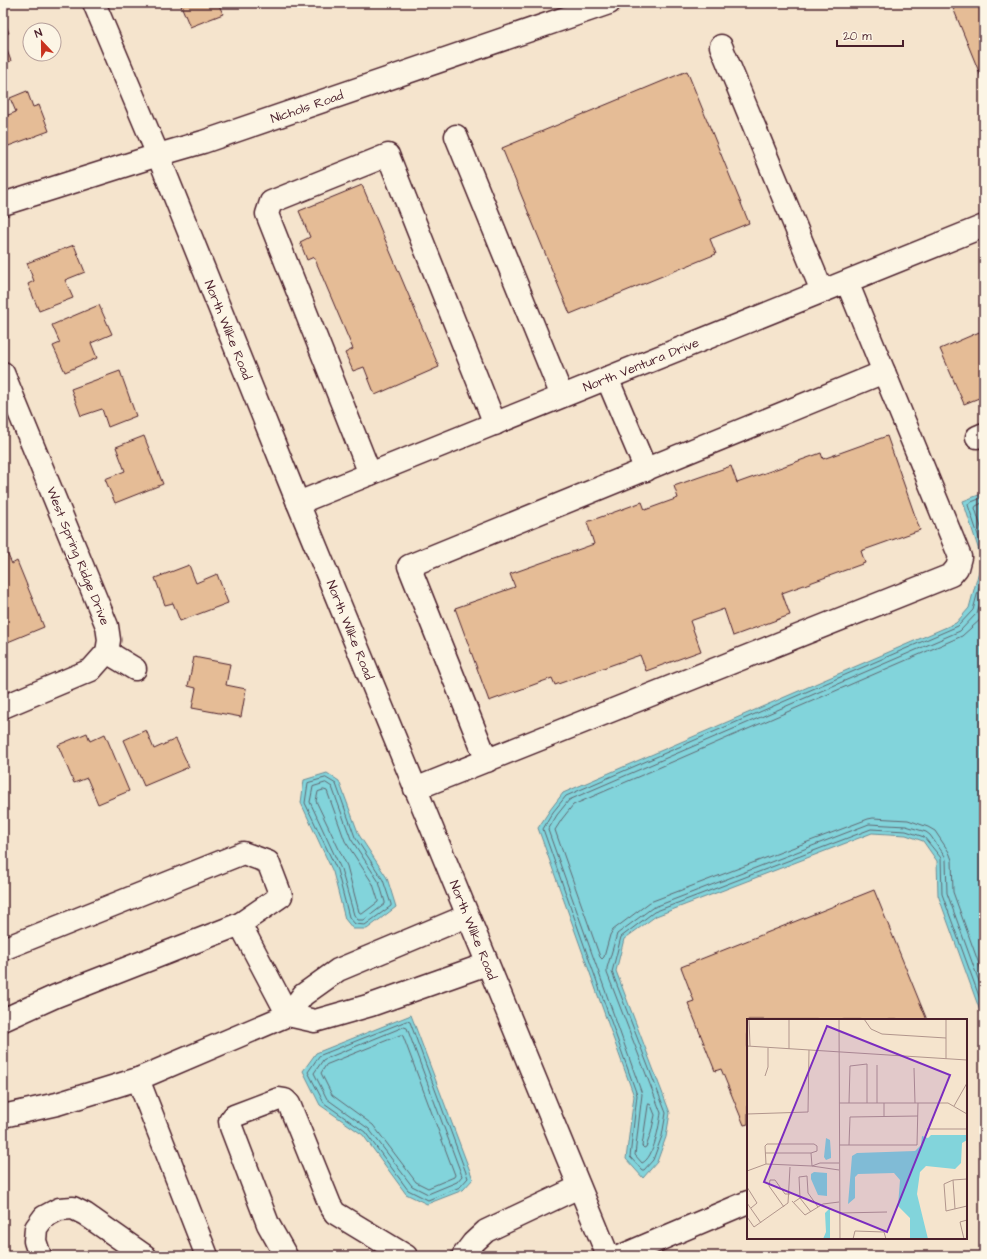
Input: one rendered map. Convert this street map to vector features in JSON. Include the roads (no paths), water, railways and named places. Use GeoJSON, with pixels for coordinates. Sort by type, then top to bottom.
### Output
{"type":"FeatureCollection","features":[{"type":"Feature","properties":{"kind":"street","name":"North Wilke Road"},"geometry":{"type":"LineString","coordinates":[[94,3],[158,155],[298,503],[608,1256]]}},
{"type":"Feature","properties":{"kind":"street","name":"Nichols Road"},"geometry":{"type":"LineString","coordinates":[[3,204],[203,142],[609,3]]}},
{"type":"Feature","properties":{"kind":"street"},"geometry":{"type":"LineString","coordinates":[[721,46],[822,291]]}},
{"type":"Feature","properties":{"kind":"street"},"geometry":{"type":"LineString","coordinates":[[456,136],[562,396]]}},
{"type":"Feature","properties":{"kind":"street"},"geometry":{"type":"LineString","coordinates":[[370,474],[267,214],[271,202],[388,156],[495,424]]}},
{"type":"Feature","properties":{"kind":"street","name":"North Ventura Drive"},"geometry":{"type":"LineString","coordinates":[[298,503],[984,226]]}},
{"type":"Feature","properties":{"kind":"street"},"geometry":{"type":"LineString","coordinates":[[415,789],[951,575],[957,568],[960,557],[847,282]]}},
{"type":"Feature","properties":{"kind":"street"},"geometry":{"type":"LineString","coordinates":[[487,761],[409,566],[884,372]]}},
{"type":"Feature","properties":{"kind":"street","name":"West Spring Ridge Drive"},"geometry":{"type":"LineString","coordinates":[[3,373],[107,626],[109,640],[107,652]]}},
{"type":"Feature","properties":{"kind":"street"},"geometry":{"type":"LineString","coordinates":[[607,378],[646,470]]}},
{"type":"Feature","properties":{"kind":"street"},"geometry":{"type":"LineString","coordinates":[[3,707],[91,670],[107,652],[135,669]]}},
{"type":"Feature","properties":{"kind":"street"},"geometry":{"type":"LineString","coordinates":[[3,949],[243,853],[268,862],[281,896],[240,924],[56,996],[3,1020]]}},
{"type":"Feature","properties":{"kind":"street"},"geometry":{"type":"LineString","coordinates":[[3,1116],[57,1104],[138,1079],[288,1015],[303,995],[338,970],[468,916]]}},
{"type":"Feature","properties":{"kind":"street"},"geometry":{"type":"LineString","coordinates":[[240,924],[288,1015],[315,1021],[371,1005],[487,964]]}},
{"type":"Feature","properties":{"kind":"street"},"geometry":{"type":"LineString","coordinates":[[138,1079],[207,1256]]}},
{"type":"Feature","properties":{"kind":"street"},"geometry":{"type":"LineString","coordinates":[[286,1256],[268,1224],[230,1121],[234,1116],[279,1098],[285,1100],[289,1104],[330,1205],[335,1213],[406,1256]]}},
{"type":"Feature","properties":{"kind":"street"},"geometry":{"type":"LineString","coordinates":[[463,1256],[472,1243],[486,1231],[579,1187]]}},
{"type":"Feature","properties":{"kind":"street"},"geometry":{"type":"LineString","coordinates":[[621,1256],[747,1202]]}},
{"type":"Feature","properties":{"kind":"street"},"geometry":{"type":"LineString","coordinates":[[40,1256],[35,1241],[36,1228],[44,1217],[59,1209],[73,1208],[85,1214],[146,1256]]}},
{"type":"Feature","properties":{"kind":"water"},"geometry":{"type":"Polygon","coordinates":[[[984,493],[984,1022],[938,895],[937,861],[923,841],[906,835],[872,833],[656,916],[624,939],[616,971],[670,1113],[666,1137],[657,1162],[643,1178],[626,1159],[634,1096],[538,828],[563,793],[956,623],[969,608],[982,560],[963,501],[984,493]]]}},
{"type":"Feature","properties":{"kind":"water"},"geometry":{"type":"Polygon","coordinates":[[[327,773],[339,781],[359,835],[387,878],[396,907],[367,929],[353,929],[345,919],[333,872],[301,803],[304,780],[327,773]]]}},
{"type":"Feature","properties":{"kind":"water"},"geometry":{"type":"Polygon","coordinates":[[[411,1015],[473,1179],[463,1190],[427,1204],[406,1194],[363,1135],[320,1105],[303,1071],[316,1053],[411,1015]]]}}]}
